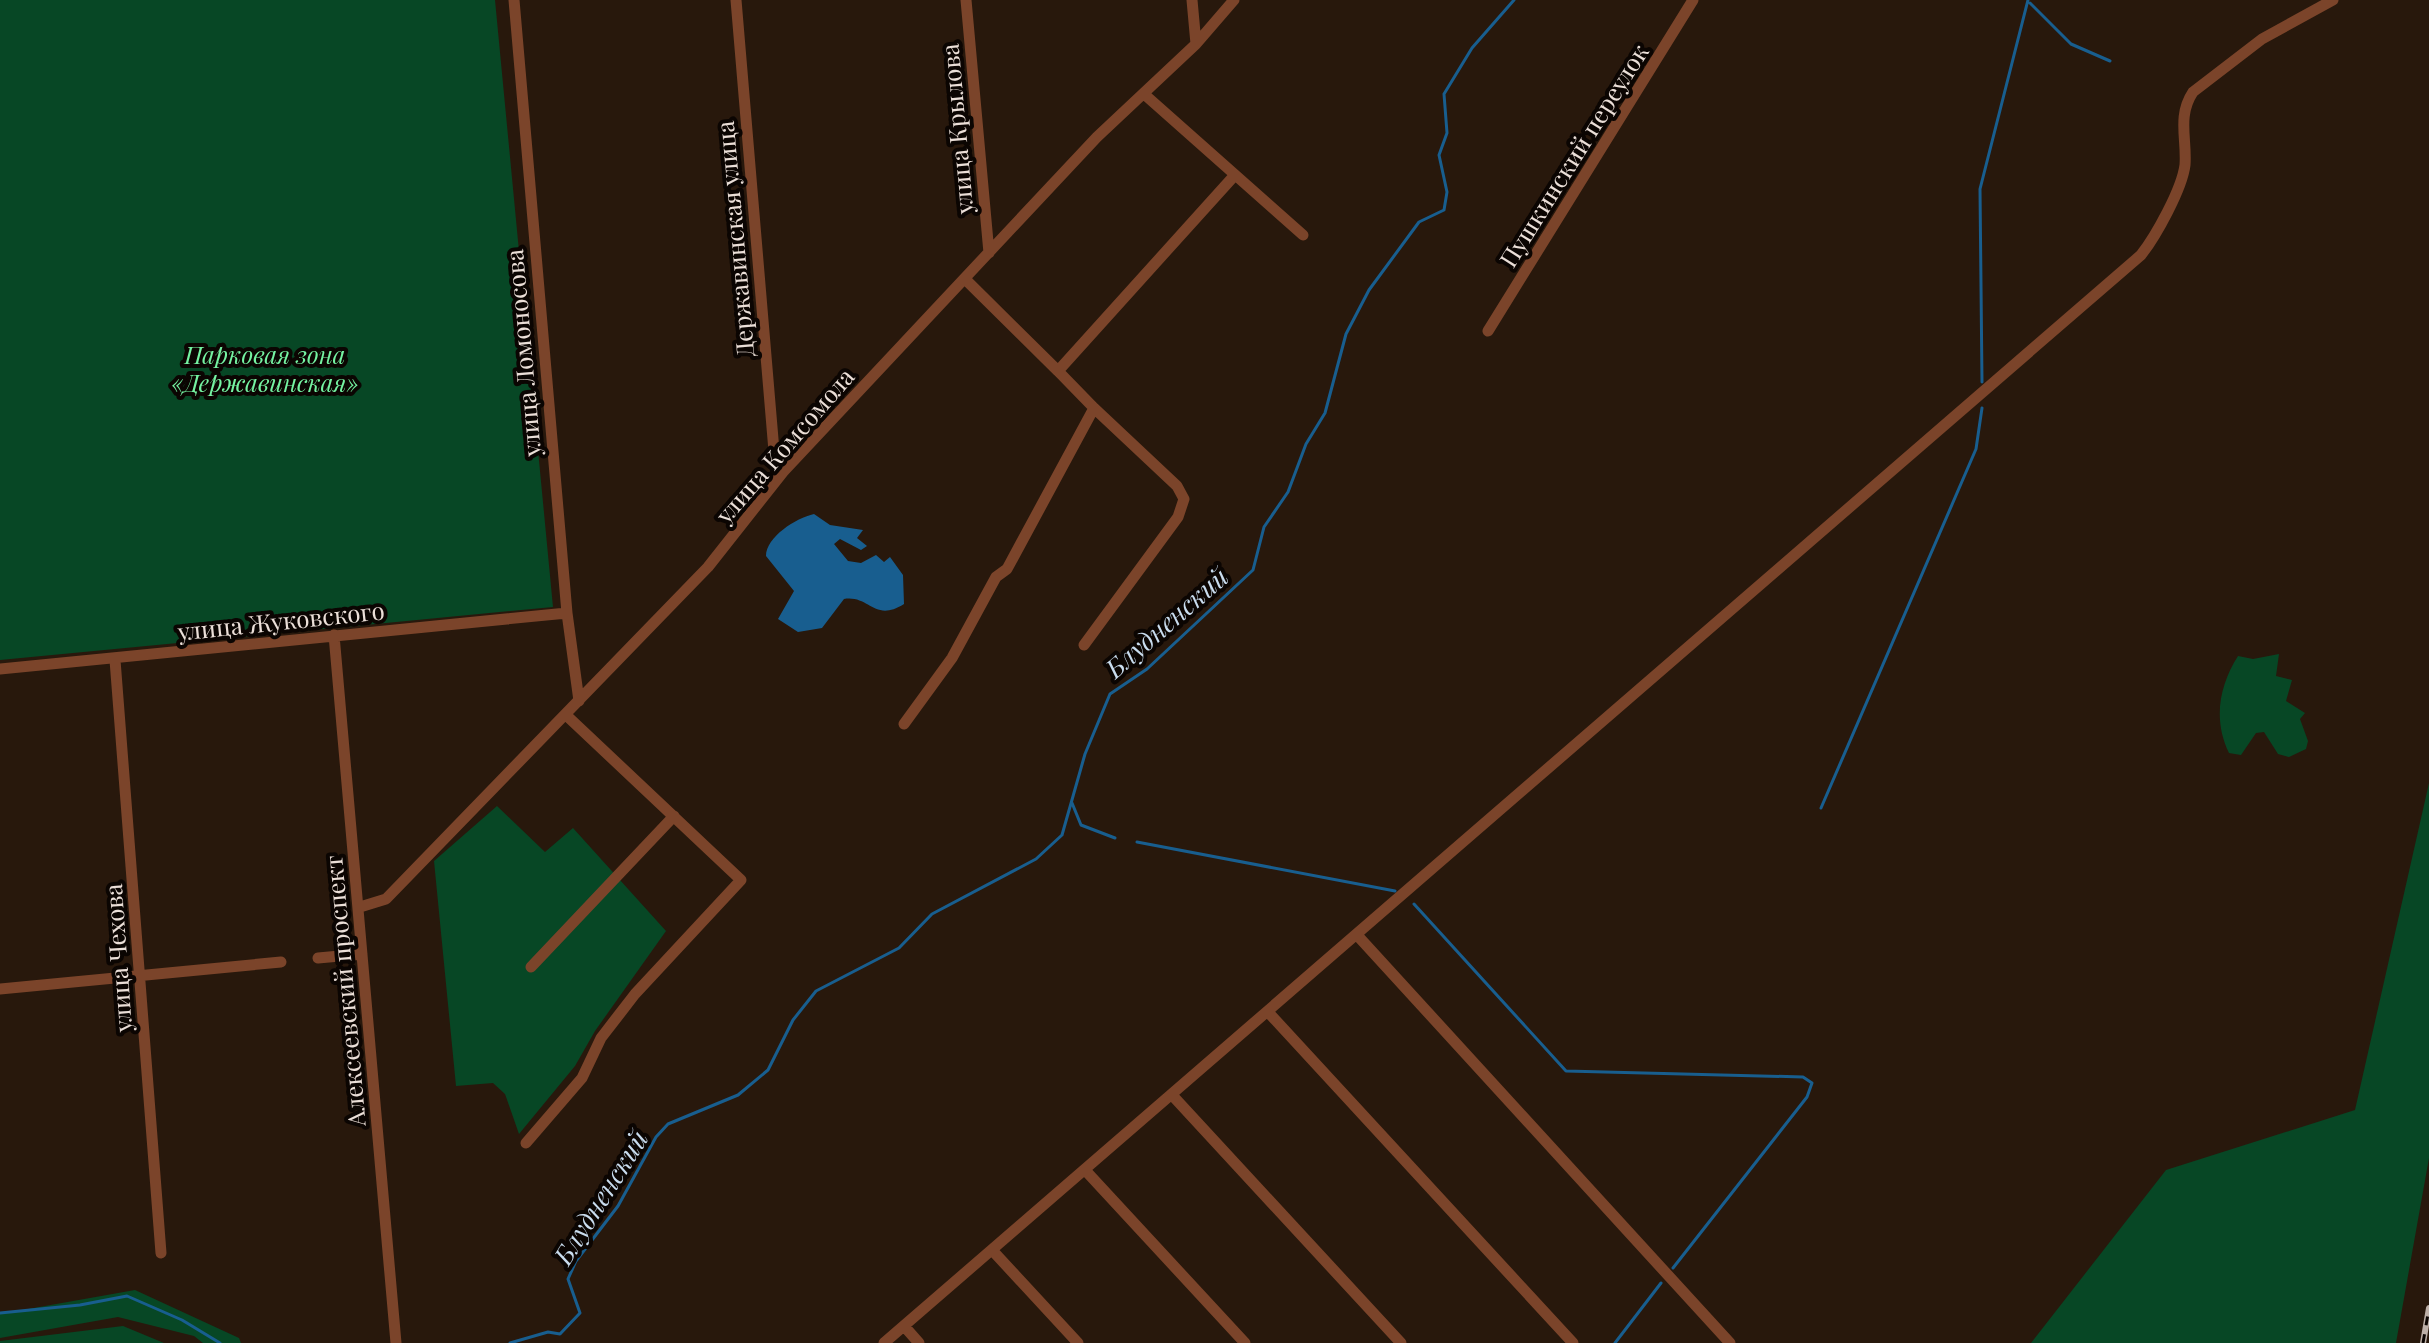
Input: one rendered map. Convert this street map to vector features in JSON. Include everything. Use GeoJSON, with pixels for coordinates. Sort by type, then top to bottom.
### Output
{"type":"FeatureCollection","features":[{"type":"Feature","properties":{"kind":"street","name":"улица Ломоносова"},"geometry":{"type":"LineString","coordinates":[[514,0],[567,613],[579,701]]}},
{"type":"Feature","properties":{"kind":"street","name":"Державинская улица"},"geometry":{"type":"LineString","coordinates":[[736,0],[774,451],[783,472]]}},
{"type":"Feature","properties":{"kind":"street","name":"улица Крылова"},"geometry":{"type":"LineString","coordinates":[[966,0],[989,253]]}},
{"type":"Feature","properties":{"kind":"street"},"geometry":{"type":"LineString","coordinates":[[1192,0],[1196,44]]}},
{"type":"Feature","properties":{"kind":"street","name":"улица Комсомола"},"geometry":{"type":"LineString","coordinates":[[360,907],[386,899],[566,715],[708,567],[783,472],[1097,137],[1196,44],[1234,0]]}},
{"type":"Feature","properties":{"kind":"street","name":"Пушкинский переулок"},"geometry":{"type":"LineString","coordinates":[[1488,331],[1693,0]]}},
{"type":"Feature","properties":{"kind":"street"},"geometry":{"type":"LineString","coordinates":[[884,1343],[2141,255],[2155,238],[2185,167],[2185,104],[2193,92],[2262,39],[2333,0]]}},
{"type":"Feature","properties":{"kind":"street"},"geometry":{"type":"LineString","coordinates":[[1144,94],[1303,235]]}},
{"type":"Feature","properties":{"kind":"street"},"geometry":{"type":"LineString","coordinates":[[1058,371],[1234,176]]}},
{"type":"Feature","properties":{"kind":"street"},"geometry":{"type":"LineString","coordinates":[[965,279],[1177,486],[1184,499],[1178,517],[1084,645]]}},
{"type":"Feature","properties":{"kind":"street"},"geometry":{"type":"LineString","coordinates":[[904,724],[952,658],[996,577],[1007,569],[1094,408]]}},
{"type":"Feature","properties":{"kind":"street","name":"улица Жуковского"},"geometry":{"type":"LineString","coordinates":[[0,669],[567,613]]}},
{"type":"Feature","properties":{"kind":"street","name":"Алексеевский проспект"},"geometry":{"type":"LineString","coordinates":[[334,635],[396,1343]]}},
{"type":"Feature","properties":{"kind":"street","name":"улица Чехова"},"geometry":{"type":"LineString","coordinates":[[115,660],[161,1253]]}},
{"type":"Feature","properties":{"kind":"street"},"geometry":{"type":"LineString","coordinates":[[526,1143],[582,1078],[601,1038],[635,994],[741,880],[566,715]]}},
{"type":"Feature","properties":{"kind":"street"},"geometry":{"type":"LineString","coordinates":[[531,967],[674,816]]}},
{"type":"Feature","properties":{"kind":"street"},"geometry":{"type":"LineString","coordinates":[[1357,935],[1730,1343]]}},
{"type":"Feature","properties":{"kind":"street"},"geometry":{"type":"LineString","coordinates":[[318,958],[362,954]]}},
{"type":"Feature","properties":{"kind":"street"},"geometry":{"type":"LineString","coordinates":[[0,989],[281,962]]}},
{"type":"Feature","properties":{"kind":"street"},"geometry":{"type":"LineString","coordinates":[[1268,1012],[1573,1343]]}},
{"type":"Feature","properties":{"kind":"street"},"geometry":{"type":"LineString","coordinates":[[1172,1095],[1401,1343]]}},
{"type":"Feature","properties":{"kind":"street"},"geometry":{"type":"LineString","coordinates":[[1085,1170],[1245,1343]]}},
{"type":"Feature","properties":{"kind":"street"},"geometry":{"type":"LineString","coordinates":[[992,1250],[1078,1343]]}},
{"type":"Feature","properties":{"kind":"street"},"geometry":{"type":"LineString","coordinates":[[904,1326],[919,1343]]}},
{"type":"Feature","properties":{"kind":"green space","name":"Парковая зона «Державинская»"},"geometry":{"type":"Polygon","coordinates":[[[0,0],[495,0],[553,607],[0,660],[0,0]]]}},
{"type":"Feature","properties":{"kind":"green space"},"geometry":{"type":"Polygon","coordinates":[[[2279,654],[2276,676],[2292,680],[2286,701],[2305,713],[2300,719],[2308,741],[2306,749],[2289,757],[2278,754],[2264,732],[2256,733],[2241,755],[2229,753],[2221,728],[2220,703],[2232,667],[2238,656],[2253,659],[2279,654]]]}},
{"type":"Feature","properties":{"kind":"green space"},"geometry":{"type":"Polygon","coordinates":[[[2429,783],[2429,1158],[2396,1343],[2031,1343],[2166,1170],[2355,1110],[2429,783]]]}},
{"type":"Feature","properties":{"kind":"green space"},"geometry":{"type":"Polygon","coordinates":[[[497,806],[545,852],[573,828],[666,931],[595,1031],[575,1066],[519,1134],[505,1094],[493,1083],[456,1086],[434,861],[497,806]]]}},
{"type":"Feature","properties":{"kind":"green space"},"geometry":{"type":"Polygon","coordinates":[[[135,1290],[239,1338],[241,1343],[203,1343],[194,1336],[118,1317],[0,1338],[0,1314],[135,1290]]]}},
{"type":"Feature","properties":{"kind":"green space"},"geometry":{"type":"Polygon","coordinates":[[[123,1326],[164,1343],[0,1343],[0,1341],[123,1326]]]}},
{"type":"Feature","properties":{"kind":"water"},"geometry":{"type":"Polygon","coordinates":[[[814,514],[830,525],[863,530],[857,538],[867,546],[861,550],[840,539],[834,544],[848,561],[861,563],[876,555],[884,562],[890,557],[903,575],[904,604],[886,611],[853,599],[844,599],[822,628],[798,632],[778,619],[794,591],[766,556],[767,549],[783,529],[814,514]]]}},
{"type":"Feature","properties":{"kind":"waterway","name":"Блудненский"},"geometry":{"type":"LineString","coordinates":[[510,1343],[548,1332],[560,1334],[580,1313],[568,1279],[576,1261],[618,1206],[656,1137],[668,1124],[738,1095],[768,1070],[793,1020],[816,991],[899,948],[932,914],[1036,859],[1062,835],[1085,754],[1110,694],[1147,669],[1253,570],[1264,527],[1288,492],[1306,444],[1325,413],[1346,334],[1369,290],[1419,222],[1444,210],[1447,192],[1439,155],[1447,133],[1444,94],[1472,48],[1514,0]]}},
{"type":"Feature","properties":{"kind":"waterway"},"geometry":{"type":"LineString","coordinates":[[1982,382],[1980,189],[2028,0]]}},
{"type":"Feature","properties":{"kind":"waterway"},"geometry":{"type":"LineString","coordinates":[[2030,3],[2071,44],[2110,61]]}},
{"type":"Feature","properties":{"kind":"waterway"},"geometry":{"type":"LineString","coordinates":[[1821,808],[1976,449],[1982,408]]}},
{"type":"Feature","properties":{"kind":"waterway"},"geometry":{"type":"LineString","coordinates":[[1072,803],[1081,825],[1115,838]]}},
{"type":"Feature","properties":{"kind":"waterway"},"geometry":{"type":"LineString","coordinates":[[1137,842],[1395,891]]}},
{"type":"Feature","properties":{"kind":"waterway"},"geometry":{"type":"LineString","coordinates":[[1414,904],[1566,1071],[1803,1077],[1812,1083],[1807,1097],[1673,1268]]}},
{"type":"Feature","properties":{"kind":"waterway"},"geometry":{"type":"LineString","coordinates":[[1615,1343],[1661,1283]]}},
{"type":"Feature","properties":{"kind":"waterway","name":"Блудненский"},"geometry":{"type":"LineString","coordinates":[[0,1313],[80,1305],[127,1296],[182,1320],[220,1343]]}},
{"type":"Feature","properties":{"kind":"railway"},"geometry":{"type":"LineString","coordinates":[[2423,1343],[2429,1308]]}}]}
